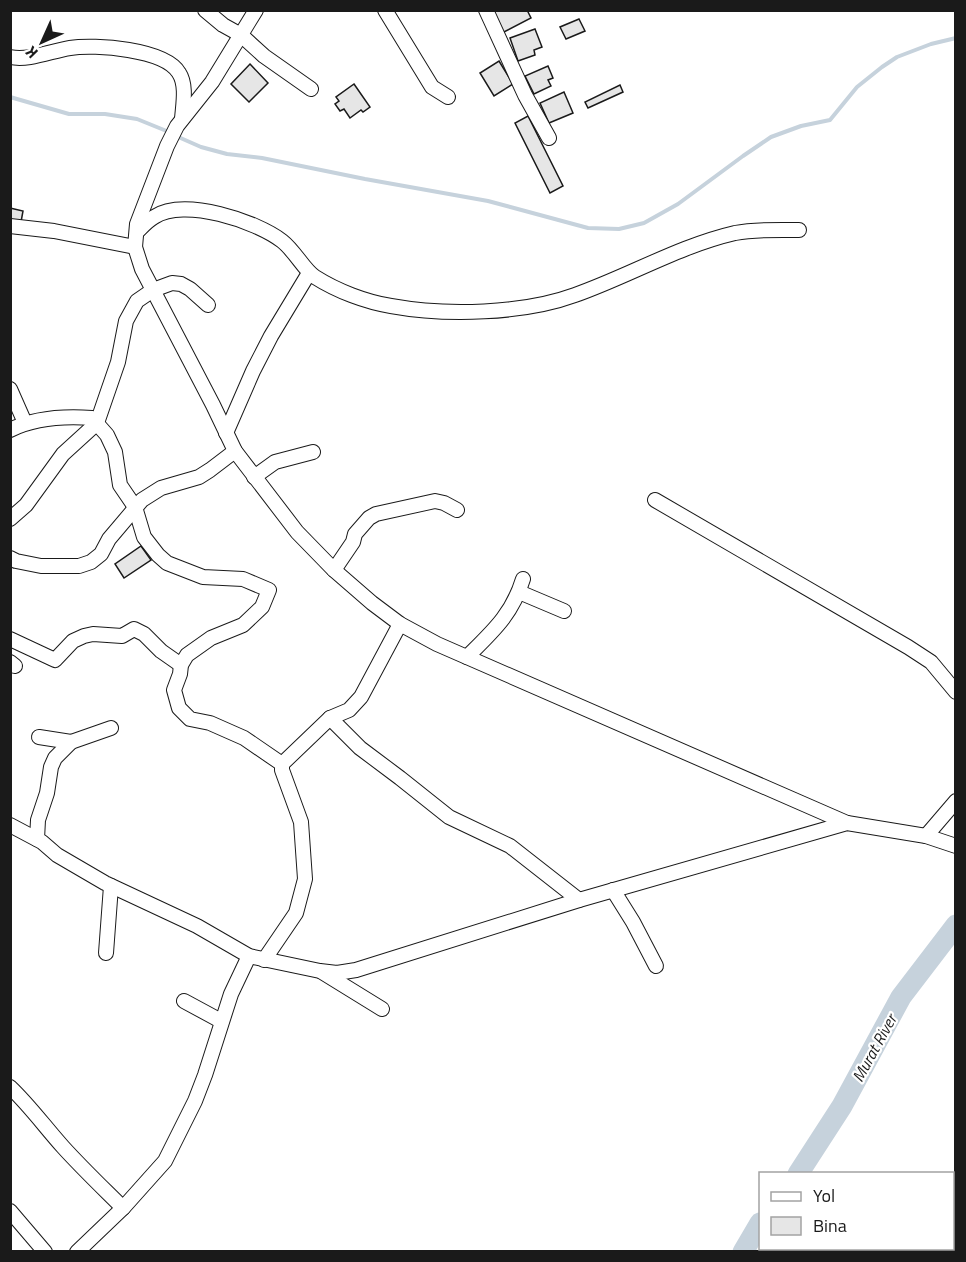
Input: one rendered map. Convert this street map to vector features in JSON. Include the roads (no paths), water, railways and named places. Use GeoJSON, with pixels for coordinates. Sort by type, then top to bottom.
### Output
{"type":"FeatureCollection","features":[{"type":"Feature","properties":{"kind":"street"},"geometry":{"type":"LineString","coordinates":[[205,10],[311,89]]}},
{"type":"Feature","properties":{"kind":"street"},"geometry":{"type":"LineString","coordinates":[[256,10],[213,82],[179,122],[167,146],[137,224],[135,247],[142,269],[234,452],[297,532],[334,570],[400,624],[437,645],[848,823],[926,836],[956,846]]}},
{"type":"Feature","properties":{"kind":"street"},"geometry":{"type":"LineString","coordinates":[[386,10],[432,87],[448,97]]}},
{"type":"Feature","properties":{"kind":"street"},"geometry":{"type":"LineString","coordinates":[[486,10],[525,95],[549,138]]}},
{"type":"Feature","properties":{"kind":"street"},"geometry":{"type":"LineString","coordinates":[[10,57],[24,58],[91,46],[116,48],[154,57],[171,64],[180,74],[184,89],[179,122]]}},
{"type":"Feature","properties":{"kind":"street"},"geometry":{"type":"LineString","coordinates":[[137,232],[154,217],[167,212],[184,210],[218,214],[269,232],[294,252],[309,273],[354,296],[390,306],[468,312],[542,304],[573,296],[635,272],[682,249],[737,233],[799,230]]}},
{"type":"Feature","properties":{"kind":"street"},"geometry":{"type":"LineString","coordinates":[[10,226],[54,231],[135,247]]}},
{"type":"Feature","properties":{"kind":"street"},"geometry":{"type":"LineString","coordinates":[[226,433],[267,345],[309,273]]}},
{"type":"Feature","properties":{"kind":"street"},"geometry":{"type":"LineString","coordinates":[[10,519],[37,492],[63,454],[97,423],[118,362],[126,321],[137,301],[153,290],[172,283],[181,284],[190,289],[208,305]]}},
{"type":"Feature","properties":{"kind":"street"},"geometry":{"type":"LineString","coordinates":[[10,389],[25,423]]}},
{"type":"Feature","properties":{"kind":"street"},"geometry":{"type":"LineString","coordinates":[[10,430],[25,423],[92,418],[111,443],[120,485],[135,507],[144,537],[151,548],[167,563],[203,577],[243,579],[269,590],[262,607],[243,625],[211,638],[187,655],[181,664],[174,690],[179,708],[190,718],[210,723],[244,738],[282,764]]}},
{"type":"Feature","properties":{"kind":"street"},"geometry":{"type":"LineString","coordinates":[[10,558],[41,566],[79,566],[90,562],[100,554],[135,507],[161,488],[199,477],[234,452]]}},
{"type":"Feature","properties":{"kind":"street"},"geometry":{"type":"LineString","coordinates":[[254,477],[275,462],[313,452]]}},
{"type":"Feature","properties":{"kind":"street"},"geometry":{"type":"LineString","coordinates":[[656,500],[932,662],[956,692]]}},
{"type":"Feature","properties":{"kind":"street"},"geometry":{"type":"LineString","coordinates":[[334,570],[353,542],[360,526],[376,513],[435,501],[457,510]]}},
{"type":"Feature","properties":{"kind":"street"},"geometry":{"type":"LineString","coordinates":[[467,657],[511,610],[521,586],[564,610]]}},
{"type":"Feature","properties":{"kind":"street"},"geometry":{"type":"LineString","coordinates":[[264,960],[296,913],[305,879],[301,822],[282,770],[282,764],[330,718],[349,710],[361,697],[400,624]]}},
{"type":"Feature","properties":{"kind":"street"},"geometry":{"type":"LineString","coordinates":[[10,639],[55,660],[73,641],[84,636],[93,634],[122,636],[134,628],[144,634],[161,651],[181,664]]}},
{"type":"Feature","properties":{"kind":"street"},"geometry":{"type":"LineString","coordinates":[[330,718],[360,748],[449,817],[510,846],[579,900]]}},
{"type":"Feature","properties":{"kind":"street"},"geometry":{"type":"LineString","coordinates":[[39,737],[70,742],[111,728]]}},
{"type":"Feature","properties":{"kind":"street"},"geometry":{"type":"LineString","coordinates":[[37,839],[38,820],[47,793],[51,767],[70,742]]}},
{"type":"Feature","properties":{"kind":"street"},"geometry":{"type":"LineString","coordinates":[[926,836],[956,801]]}},
{"type":"Feature","properties":{"kind":"street"},"geometry":{"type":"LineString","coordinates":[[10,825],[37,839],[57,855],[111,886],[197,926],[249,956],[337,973],[356,970],[579,900],[848,823]]}},
{"type":"Feature","properties":{"kind":"street"},"geometry":{"type":"LineString","coordinates":[[106,953],[111,886]]}},
{"type":"Feature","properties":{"kind":"street"},"geometry":{"type":"LineString","coordinates":[[613,890],[656,966]]}},
{"type":"Feature","properties":{"kind":"street"},"geometry":{"type":"LineString","coordinates":[[77,1251],[123,1208],[165,1161],[195,1101],[231,993],[249,956]]}},
{"type":"Feature","properties":{"kind":"street"},"geometry":{"type":"LineString","coordinates":[[320,971],[381,1009]]}},
{"type":"Feature","properties":{"kind":"street"},"geometry":{"type":"LineString","coordinates":[[184,1001],[221,1021]]}},
{"type":"Feature","properties":{"kind":"street"},"geometry":{"type":"LineString","coordinates":[[10,1087],[34,1111],[69,1153],[123,1208]]}},
{"type":"Feature","properties":{"kind":"street"},"geometry":{"type":"LineString","coordinates":[[10,1211],[45,1251]]}},
{"type":"Feature","properties":{"kind":"waterway"},"geometry":{"type":"LineString","coordinates":[[176,136],[201,147],[227,154],[262,158],[488,201],[588,228],[619,229],[644,223],[678,204],[771,137],[801,126],[830,120],[857,87],[897,57],[931,44],[956,38]]}},
{"type":"Feature","properties":{"kind":"waterway"},"geometry":{"type":"LineString","coordinates":[[10,97],[69,114],[105,114],[137,119],[169,132]]}},
{"type":"Feature","properties":{"kind":"waterway","name":"Murat River"},"geometry":{"type":"LineString","coordinates":[[799,1172],[842,1106],[901,997],[956,925]]}},
{"type":"Feature","properties":{"kind":"waterway","name":"Murat River"},"geometry":{"type":"LineString","coordinates":[[743,1252],[759,1225]]}}]}
